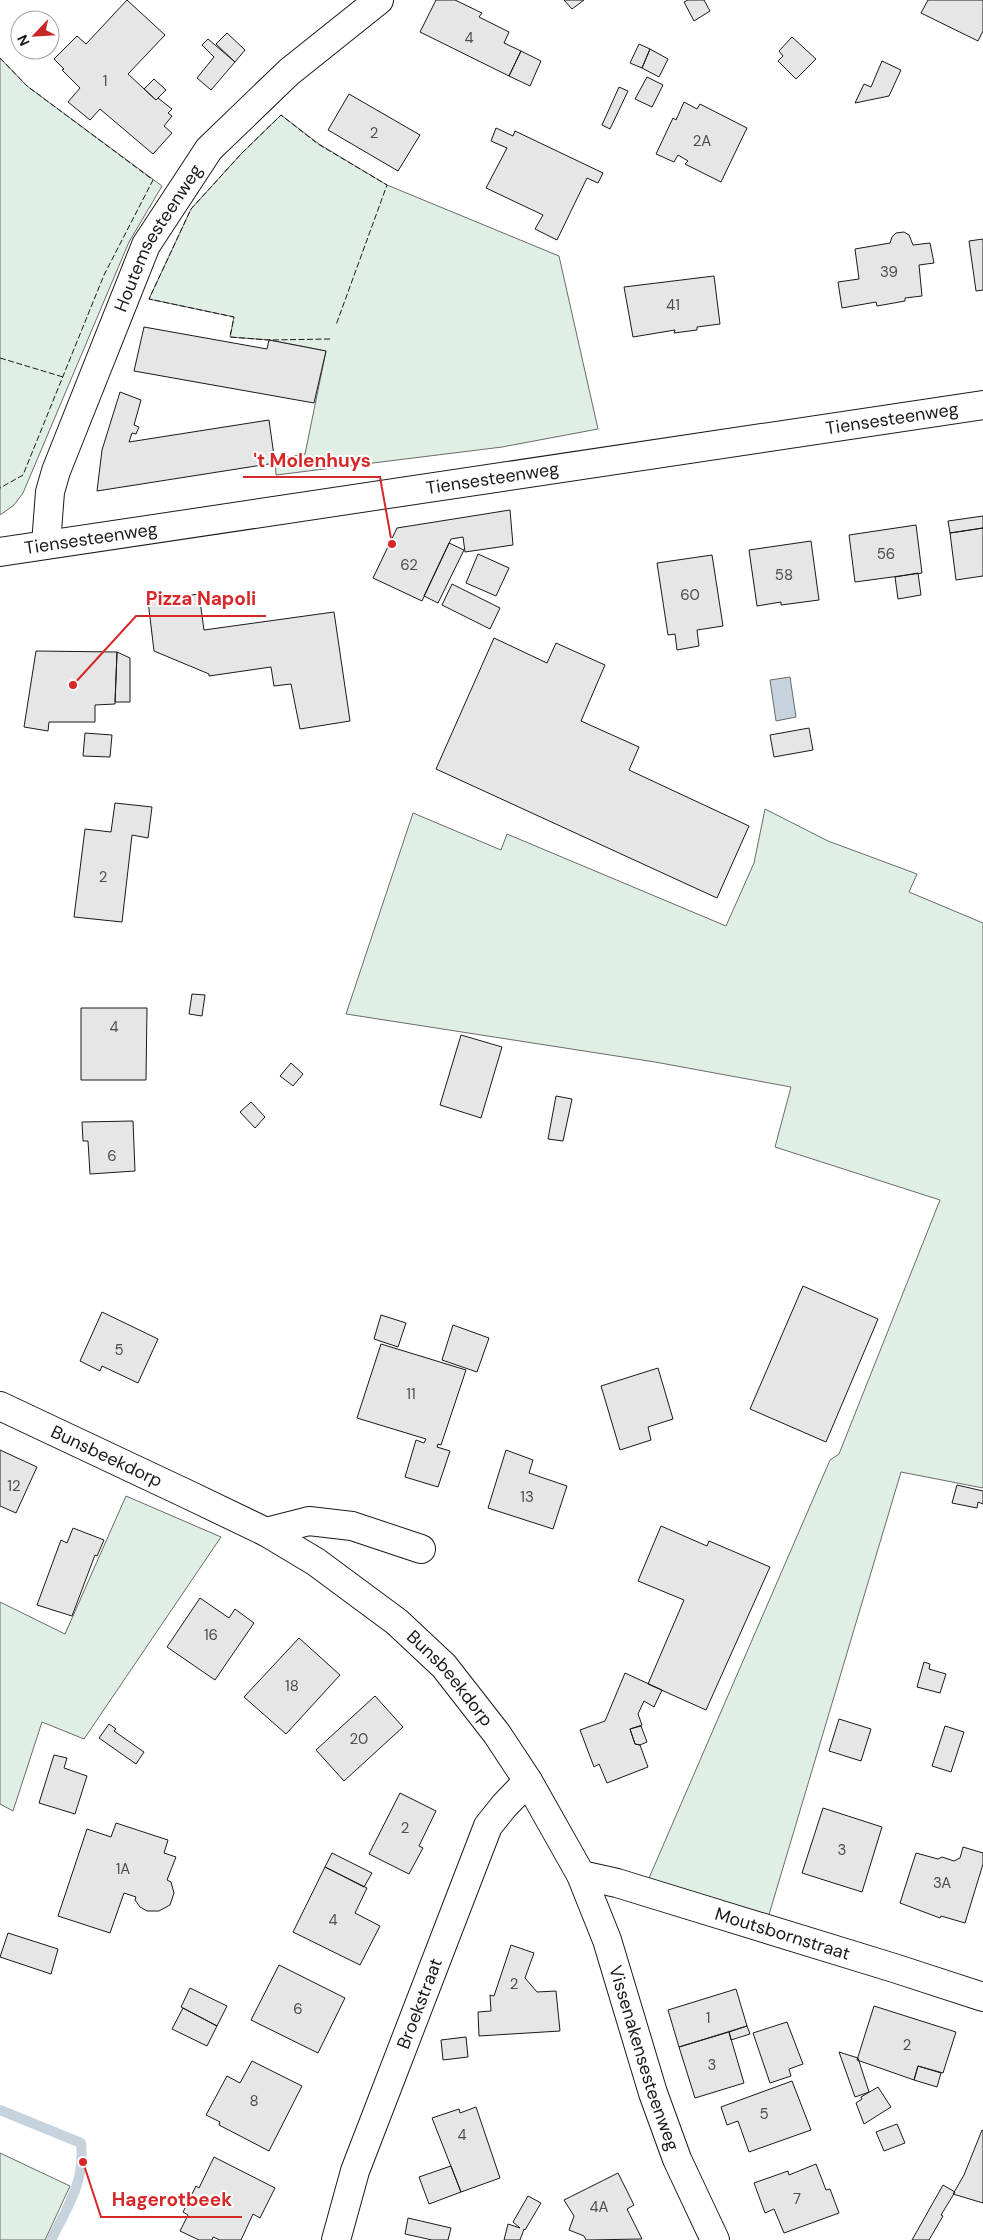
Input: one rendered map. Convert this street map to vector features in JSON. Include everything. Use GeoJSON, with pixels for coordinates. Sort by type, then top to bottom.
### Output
{"type":"FeatureCollection","features":[{"type":"Feature","properties":{"kind":"street","name":"Houtemsesteenweg"},"geometry":{"type":"LineString","coordinates":[[46,544],[50,492],[56,471],[146,245],[209,149],[289,72],[379,0]]}},
{"type":"Feature","properties":{"kind":"street","name":"Tiensesteenweg"},"geometry":{"type":"LineString","coordinates":[[0,552],[983,405]]}},
{"type":"Feature","properties":{"kind":"street","name":"Bunsbeekdorp"},"geometry":{"type":"LineString","coordinates":[[0,1406],[266,1532],[316,1562],[397,1622],[444,1666],[497,1734],[528,1781],[581,1875]]}},
{"type":"Feature","properties":{"kind":"street"},"geometry":{"type":"LineString","coordinates":[[266,1532],[309,1522],[352,1526],[421,1549]]}},
{"type":"Feature","properties":{"kind":"street","name":"Broekstraat"},"geometry":{"type":"LineString","coordinates":[[336,2240],[355,2171],[488,1826],[528,1781]]}},
{"type":"Feature","properties":{"kind":"street","name":"Moutsbornstraat"},"geometry":{"type":"LineString","coordinates":[[581,1875],[626,1886],[983,1997]]}},
{"type":"Feature","properties":{"kind":"street","name":"Vissenakensesteenweg"},"geometry":{"type":"LineString","coordinates":[[581,1875],[607,1940],[653,2093],[677,2159],[715,2240]]}},
{"type":"Feature","properties":{"kind":"green space"},"geometry":{"type":"Polygon","coordinates":[[[0,58],[27,86],[162,186],[129,242],[23,493],[14,505],[0,515],[0,58]]]}},
{"type":"Feature","properties":{"kind":"green space"},"geometry":{"type":"Polygon","coordinates":[[[281,115],[319,144],[387,185],[559,256],[598,429],[502,447],[276,475],[275,459],[305,454],[326,351],[269,340],[230,337],[234,317],[149,299],[191,209],[241,154],[281,115]]]}},
{"type":"Feature","properties":{"kind":"green space"},"geometry":{"type":"Polygon","coordinates":[[[765,809],[828,841],[917,874],[909,892],[983,923],[983,1488],[901,1472],[768,1918],[649,1878],[830,1460],[839,1454],[940,1200],[775,1147],[791,1087],[655,1062],[346,1014],[413,813],[501,850],[507,834],[726,926],[754,863],[765,809]]]}},
{"type":"Feature","properties":{"kind":"green space"},"geometry":{"type":"Polygon","coordinates":[[[126,1496],[221,1537],[84,1739],[42,1722],[13,1811],[0,1804],[0,1602],[65,1634],[126,1496]]]}},
{"type":"Feature","properties":{"kind":"green space"},"geometry":{"type":"Polygon","coordinates":[[[0,2153],[70,2186],[45,2240],[0,2240],[0,2153]]]}},
{"type":"Feature","properties":{"kind":"shaded area"},"geometry":{"type":"Polygon","coordinates":[[[790,677],[796,717],[776,721],[770,680],[790,677]]]}},
{"type":"Feature","properties":{"kind":"building"},"geometry":{"type":"Polygon","coordinates":[[[127,0],[165,35],[128,74],[156,100],[158,98],[172,109],[168,113],[172,116],[164,126],[172,133],[153,154],[100,109],[90,120],[68,102],[80,88],[55,60],[60,60],[60,53],[77,36],[86,44],[127,0]]]}},
{"type":"Feature","properties":{"kind":"building"},"geometry":{"type":"Polygon","coordinates":[[[436,0],[455,0],[482,13],[479,17],[509,32],[504,43],[521,51],[509,76],[420,32],[436,0]]]}},
{"type":"Feature","properties":{"kind":"building"},"geometry":{"type":"Polygon","coordinates":[[[564,0],[584,0],[572,9],[564,0]]]}},
{"type":"Feature","properties":{"kind":"building"},"geometry":{"type":"Polygon","coordinates":[[[688,0],[704,0],[710,11],[694,21],[684,2],[688,0]]]}},
{"type":"Feature","properties":{"kind":"building"},"geometry":{"type":"Polygon","coordinates":[[[928,0],[983,0],[983,31],[978,41],[921,13],[928,0]]]}},
{"type":"Feature","properties":{"kind":"building"},"geometry":{"type":"Polygon","coordinates":[[[227,33],[245,50],[235,62],[216,44],[227,33]]]}},
{"type":"Feature","properties":{"kind":"building"},"geometry":{"type":"Polygon","coordinates":[[[792,37],[816,59],[796,79],[778,61],[783,56],[779,51],[792,37]]]}},
{"type":"Feature","properties":{"kind":"building"},"geometry":{"type":"Polygon","coordinates":[[[208,39],[235,62],[211,90],[197,78],[214,57],[202,45],[208,39]]]}},
{"type":"Feature","properties":{"kind":"building"},"geometry":{"type":"Polygon","coordinates":[[[639,44],[650,49],[642,68],[630,63],[639,44]]]}},
{"type":"Feature","properties":{"kind":"building"},"geometry":{"type":"Polygon","coordinates":[[[650,49],[668,59],[659,77],[642,68],[650,49]]]}},
{"type":"Feature","properties":{"kind":"building"},"geometry":{"type":"Polygon","coordinates":[[[521,51],[541,61],[530,86],[509,76],[521,51]]]}},
{"type":"Feature","properties":{"kind":"building"},"geometry":{"type":"Polygon","coordinates":[[[882,61],[901,70],[889,96],[855,103],[864,84],[871,87],[882,61]]]}},
{"type":"Feature","properties":{"kind":"building"},"geometry":{"type":"Polygon","coordinates":[[[647,77],[663,85],[652,107],[635,99],[647,77]]]}},
{"type":"Feature","properties":{"kind":"building"},"geometry":{"type":"Polygon","coordinates":[[[154,79],[166,90],[156,100],[144,89],[154,79]]]}},
{"type":"Feature","properties":{"kind":"building"},"geometry":{"type":"Polygon","coordinates":[[[619,87],[628,91],[610,129],[602,125],[619,87]]]}},
{"type":"Feature","properties":{"kind":"building"},"geometry":{"type":"Polygon","coordinates":[[[349,94],[420,135],[398,171],[328,130],[349,94]]]}},
{"type":"Feature","properties":{"kind":"building"},"geometry":{"type":"Polygon","coordinates":[[[684,102],[697,109],[700,104],[747,128],[721,182],[685,164],[688,161],[678,155],[674,162],[656,154],[673,118],[676,120],[684,102]]]}},
{"type":"Feature","properties":{"kind":"building"},"geometry":{"type":"Polygon","coordinates":[[[496,128],[513,136],[515,131],[603,173],[598,183],[587,178],[557,240],[535,229],[543,215],[486,188],[507,148],[491,141],[496,128]]]}},
{"type":"Feature","properties":{"kind":"building"},"geometry":{"type":"Polygon","coordinates":[[[904,232],[909,235],[913,245],[930,243],[934,263],[919,265],[922,296],[905,298],[905,301],[877,306],[876,302],[842,308],[838,282],[859,279],[855,249],[890,243],[896,233],[904,232]]]}},
{"type":"Feature","properties":{"kind":"building"},"geometry":{"type":"Polygon","coordinates":[[[983,239],[983,290],[976,291],[969,241],[983,239]]]}},
{"type":"Feature","properties":{"kind":"building"},"geometry":{"type":"Polygon","coordinates":[[[714,276],[720,324],[697,327],[697,330],[674,333],[675,330],[633,337],[624,287],[714,276]]]}},
{"type":"Feature","properties":{"kind":"building"},"geometry":{"type":"Polygon","coordinates":[[[144,327],[267,349],[269,340],[326,351],[314,403],[134,371],[144,327]]]}},
{"type":"Feature","properties":{"kind":"building"},"geometry":{"type":"Polygon","coordinates":[[[120,392],[141,400],[134,425],[139,427],[136,434],[132,433],[129,442],[269,420],[275,463],[97,491],[102,450],[120,392]]]}},
{"type":"Feature","properties":{"kind":"building"},"geometry":{"type":"Polygon","coordinates":[[[510,510],[513,545],[465,552],[463,537],[451,539],[422,601],[373,578],[397,528],[510,510]]]}},
{"type":"Feature","properties":{"kind":"building"},"geometry":{"type":"Polygon","coordinates":[[[983,516],[983,528],[950,533],[948,521],[983,516]]]}},
{"type":"Feature","properties":{"kind":"building"},"geometry":{"type":"Polygon","coordinates":[[[916,525],[922,573],[855,582],[849,535],[916,525]]]}},
{"type":"Feature","properties":{"kind":"building"},"geometry":{"type":"Polygon","coordinates":[[[983,528],[983,576],[956,580],[950,533],[983,528]]]}},
{"type":"Feature","properties":{"kind":"building"},"geometry":{"type":"Polygon","coordinates":[[[811,541],[819,600],[781,605],[781,602],[757,606],[749,550],[811,541]]]}},
{"type":"Feature","properties":{"kind":"building"},"geometry":{"type":"Polygon","coordinates":[[[449,543],[464,550],[438,603],[424,596],[449,543]]]}},
{"type":"Feature","properties":{"kind":"building"},"geometry":{"type":"Polygon","coordinates":[[[478,554],[509,568],[496,596],[466,583],[478,554]]]}},
{"type":"Feature","properties":{"kind":"building"},"geometry":{"type":"Polygon","coordinates":[[[712,555],[723,626],[697,630],[699,646],[677,650],[675,634],[668,635],[657,563],[712,555]]]}},
{"type":"Feature","properties":{"kind":"building"},"geometry":{"type":"Polygon","coordinates":[[[918,573],[921,595],[898,599],[895,577],[918,573]]]}},
{"type":"Feature","properties":{"kind":"building"},"geometry":{"type":"Polygon","coordinates":[[[452,584],[500,608],[490,629],[442,605],[452,584]]]}},
{"type":"Feature","properties":{"kind":"building"},"geometry":{"type":"Polygon","coordinates":[[[199,594],[204,630],[334,612],[350,721],[300,729],[291,684],[274,686],[271,667],[209,676],[209,674],[154,651],[148,601],[199,594]]]}},
{"type":"Feature","properties":{"kind":"building"},"geometry":{"type":"Polygon","coordinates":[[[494,638],[547,663],[556,643],[605,665],[581,721],[639,747],[629,770],[749,826],[717,898],[436,769],[494,638]]]}},
{"type":"Feature","properties":{"kind":"building"},"geometry":{"type":"Polygon","coordinates":[[[36,651],[117,652],[115,704],[95,705],[95,722],[49,722],[48,731],[24,727],[36,651]]]}},
{"type":"Feature","properties":{"kind":"building"},"geometry":{"type":"Polygon","coordinates":[[[117,652],[130,658],[130,702],[115,702],[117,652]]]}},
{"type":"Feature","properties":{"kind":"building"},"geometry":{"type":"Polygon","coordinates":[[[809,728],[813,750],[774,757],[770,735],[809,728]]]}},
{"type":"Feature","properties":{"kind":"building"},"geometry":{"type":"Polygon","coordinates":[[[85,733],[112,735],[110,757],[83,756],[85,733]]]}},
{"type":"Feature","properties":{"kind":"building"},"geometry":{"type":"Polygon","coordinates":[[[115,803],[152,807],[148,838],[132,835],[122,922],[74,917],[85,829],[111,832],[115,803]]]}},
{"type":"Feature","properties":{"kind":"building"},"geometry":{"type":"Polygon","coordinates":[[[192,994],[205,995],[202,1016],[189,1014],[192,994]]]}},
{"type":"Feature","properties":{"kind":"building"},"geometry":{"type":"Polygon","coordinates":[[[81,1008],[147,1008],[146,1080],[81,1080],[81,1008]]]}},
{"type":"Feature","properties":{"kind":"building"},"geometry":{"type":"Polygon","coordinates":[[[461,1035],[502,1047],[481,1118],[440,1105],[461,1035]]]}},
{"type":"Feature","properties":{"kind":"building"},"geometry":{"type":"Polygon","coordinates":[[[291,1063],[303,1074],[293,1086],[280,1076],[291,1063]]]}},
{"type":"Feature","properties":{"kind":"building"},"geometry":{"type":"Polygon","coordinates":[[[556,1096],[572,1099],[563,1141],[548,1139],[556,1096]]]}},
{"type":"Feature","properties":{"kind":"building"},"geometry":{"type":"Polygon","coordinates":[[[251,1102],[265,1117],[255,1128],[240,1112],[251,1102]]]}},
{"type":"Feature","properties":{"kind":"building"},"geometry":{"type":"Polygon","coordinates":[[[133,1121],[135,1171],[90,1174],[88,1141],[83,1141],[82,1122],[133,1121]]]}},
{"type":"Feature","properties":{"kind":"building"},"geometry":{"type":"Polygon","coordinates":[[[803,1286],[878,1319],[826,1442],[750,1409],[803,1286]]]}},
{"type":"Feature","properties":{"kind":"building"},"geometry":{"type":"Polygon","coordinates":[[[102,1312],[158,1339],[138,1383],[102,1366],[100,1371],[80,1361],[102,1312]]]}},
{"type":"Feature","properties":{"kind":"building"},"geometry":{"type":"Polygon","coordinates":[[[381,1315],[406,1323],[398,1347],[374,1339],[381,1315]]]}},
{"type":"Feature","properties":{"kind":"building"},"geometry":{"type":"Polygon","coordinates":[[[453,1325],[489,1338],[477,1372],[442,1360],[453,1325]]]}},
{"type":"Feature","properties":{"kind":"building"},"geometry":{"type":"Polygon","coordinates":[[[381,1344],[466,1370],[441,1445],[438,1444],[437,1447],[450,1451],[438,1487],[405,1477],[416,1440],[424,1443],[426,1439],[357,1418],[381,1344]]]}},
{"type":"Feature","properties":{"kind":"building"},"geometry":{"type":"Polygon","coordinates":[[[658,1368],[673,1419],[648,1427],[651,1440],[620,1450],[601,1386],[658,1368]]]}},
{"type":"Feature","properties":{"kind":"building"},"geometry":{"type":"Polygon","coordinates":[[[0,1450],[37,1467],[16,1513],[0,1506],[0,1450]]]}},
{"type":"Feature","properties":{"kind":"building"},"geometry":{"type":"Polygon","coordinates":[[[506,1450],[533,1460],[529,1473],[567,1486],[553,1529],[488,1508],[506,1450]]]}},
{"type":"Feature","properties":{"kind":"building"},"geometry":{"type":"Polygon","coordinates":[[[957,1485],[983,1491],[983,1504],[978,1502],[977,1508],[952,1503],[957,1485]]]}},
{"type":"Feature","properties":{"kind":"building"},"geometry":{"type":"Polygon","coordinates":[[[661,1526],[707,1546],[709,1541],[770,1567],[706,1710],[648,1684],[684,1600],[638,1581],[661,1526]]]}},
{"type":"Feature","properties":{"kind":"building"},"geometry":{"type":"Polygon","coordinates":[[[73,1528],[104,1540],[97,1556],[95,1555],[72,1616],[37,1605],[61,1540],[67,1543],[73,1528]]]}},
{"type":"Feature","properties":{"kind":"building"},"geometry":{"type":"Polygon","coordinates":[[[200,1598],[229,1618],[235,1609],[254,1623],[215,1680],[167,1647],[200,1598]]]}},
{"type":"Feature","properties":{"kind":"building"},"geometry":{"type":"Polygon","coordinates":[[[299,1638],[340,1675],[286,1734],[244,1697],[299,1638]]]}},
{"type":"Feature","properties":{"kind":"building"},"geometry":{"type":"Polygon","coordinates":[[[924,1662],[930,1664],[929,1669],[946,1674],[940,1693],[917,1687],[924,1662]]]}},
{"type":"Feature","properties":{"kind":"building"},"geometry":{"type":"Polygon","coordinates":[[[625,1673],[662,1690],[654,1707],[644,1701],[638,1714],[642,1725],[630,1729],[635,1744],[640,1745],[648,1767],[607,1783],[599,1764],[594,1767],[580,1730],[605,1721],[625,1673]]]}},
{"type":"Feature","properties":{"kind":"building"},"geometry":{"type":"Polygon","coordinates":[[[375,1696],[403,1727],[344,1781],[316,1750],[375,1696]]]}},
{"type":"Feature","properties":{"kind":"building"},"geometry":{"type":"Polygon","coordinates":[[[839,1719],[871,1729],[861,1761],[829,1751],[839,1719]]]}},
{"type":"Feature","properties":{"kind":"building"},"geometry":{"type":"Polygon","coordinates":[[[109,1724],[116,1729],[114,1731],[144,1752],[136,1764],[99,1738],[109,1724]]]}},
{"type":"Feature","properties":{"kind":"building"},"geometry":{"type":"Polygon","coordinates":[[[641,1726],[647,1742],[640,1745],[635,1744],[630,1729],[641,1726]]]}},
{"type":"Feature","properties":{"kind":"building"},"geometry":{"type":"Polygon","coordinates":[[[945,1726],[964,1732],[951,1772],[932,1766],[945,1726]]]}},
{"type":"Feature","properties":{"kind":"building"},"geometry":{"type":"Polygon","coordinates":[[[54,1755],[67,1758],[64,1768],[87,1776],[75,1814],[39,1803],[54,1755]]]}},
{"type":"Feature","properties":{"kind":"building"},"geometry":{"type":"Polygon","coordinates":[[[400,1793],[436,1811],[419,1846],[423,1848],[409,1874],[369,1854],[400,1793]]]}},
{"type":"Feature","properties":{"kind":"building"},"geometry":{"type":"Polygon","coordinates":[[[823,1808],[882,1827],[862,1892],[802,1873],[823,1808]]]}},
{"type":"Feature","properties":{"kind":"building"},"geometry":{"type":"Polygon","coordinates":[[[116,1823],[168,1840],[164,1853],[176,1857],[167,1880],[171,1882],[174,1893],[170,1905],[159,1911],[147,1911],[140,1907],[135,1900],[136,1897],[124,1893],[110,1933],[58,1916],[87,1829],[111,1837],[116,1823]]]}},
{"type":"Feature","properties":{"kind":"building"},"geometry":{"type":"Polygon","coordinates":[[[963,1847],[983,1853],[983,1864],[965,1923],[941,1916],[940,1918],[900,1903],[916,1853],[954,1861],[960,1858],[963,1847]]]}},
{"type":"Feature","properties":{"kind":"building"},"geometry":{"type":"Polygon","coordinates":[[[332,1853],[372,1873],[364,1887],[325,1867],[332,1853]]]}},
{"type":"Feature","properties":{"kind":"building"},"geometry":{"type":"Polygon","coordinates":[[[325,1867],[367,1888],[355,1913],[380,1926],[360,1965],[293,1932],[325,1867]]]}},
{"type":"Feature","properties":{"kind":"building"},"geometry":{"type":"Polygon","coordinates":[[[8,1933],[58,1949],[51,1974],[0,1957],[8,1933]]]}},
{"type":"Feature","properties":{"kind":"building"},"geometry":{"type":"Polygon","coordinates":[[[511,1945],[534,1953],[525,1978],[537,1992],[556,1991],[560,2031],[479,2036],[478,2012],[491,2011],[490,1995],[494,1996],[511,1945]]]}},
{"type":"Feature","properties":{"kind":"building"},"geometry":{"type":"Polygon","coordinates":[[[279,1965],[345,1998],[318,2053],[251,2020],[279,1965]]]}},
{"type":"Feature","properties":{"kind":"building"},"geometry":{"type":"Polygon","coordinates":[[[190,1988],[227,2006],[217,2026],[181,2007],[190,1988]]]}},
{"type":"Feature","properties":{"kind":"building"},"geometry":{"type":"Polygon","coordinates":[[[736,1989],[747,2026],[679,2047],[668,2010],[736,1989]]]}},
{"type":"Feature","properties":{"kind":"building"},"geometry":{"type":"Polygon","coordinates":[[[874,2006],[956,2032],[943,2073],[918,2066],[914,2080],[857,2060],[874,2006]]]}},
{"type":"Feature","properties":{"kind":"building"},"geometry":{"type":"Polygon","coordinates":[[[183,2008],[217,2026],[207,2046],[172,2029],[183,2008]]]}},
{"type":"Feature","properties":{"kind":"building"},"geometry":{"type":"Polygon","coordinates":[[[787,2022],[803,2064],[789,2069],[791,2076],[770,2083],[753,2033],[787,2022]]]}},
{"type":"Feature","properties":{"kind":"building"},"geometry":{"type":"Polygon","coordinates":[[[747,2026],[750,2034],[731,2040],[729,2032],[747,2026]]]}},
{"type":"Feature","properties":{"kind":"building"},"geometry":{"type":"Polygon","coordinates":[[[729,2032],[744,2083],[695,2098],[679,2047],[729,2032]]]}},
{"type":"Feature","properties":{"kind":"building"},"geometry":{"type":"Polygon","coordinates":[[[466,2037],[468,2057],[443,2060],[441,2040],[466,2037]]]}},
{"type":"Feature","properties":{"kind":"building"},"geometry":{"type":"Polygon","coordinates":[[[839,2052],[858,2058],[869,2092],[855,2097],[839,2052]]]}},
{"type":"Feature","properties":{"kind":"building"},"geometry":{"type":"Polygon","coordinates":[[[252,2061],[302,2086],[269,2151],[219,2125],[220,2122],[206,2115],[227,2076],[240,2083],[252,2061]]]}},
{"type":"Feature","properties":{"kind":"building"},"geometry":{"type":"Polygon","coordinates":[[[918,2066],[941,2073],[937,2087],[914,2080],[918,2066]]]}},
{"type":"Feature","properties":{"kind":"building"},"geometry":{"type":"Polygon","coordinates":[[[792,2081],[811,2130],[749,2152],[738,2121],[727,2125],[721,2107],[792,2081]]]}},
{"type":"Feature","properties":{"kind":"building"},"geometry":{"type":"Polygon","coordinates":[[[878,2087],[891,2107],[864,2124],[856,2103],[862,2099],[861,2097],[878,2087]]]}},
{"type":"Feature","properties":{"kind":"building"},"geometry":{"type":"Polygon","coordinates":[[[476,2107],[500,2178],[461,2192],[432,2118],[459,2109],[460,2113],[476,2107]]]}},
{"type":"Feature","properties":{"kind":"building"},"geometry":{"type":"Polygon","coordinates":[[[897,2124],[905,2143],[884,2151],[876,2132],[897,2124]]]}},
{"type":"Feature","properties":{"kind":"building"},"geometry":{"type":"Polygon","coordinates":[[[982,2130],[983,2203],[953,2194],[964,2175],[982,2130]]]}},
{"type":"Feature","properties":{"kind":"building"},"geometry":{"type":"Polygon","coordinates":[[[214,2157],[275,2188],[260,2218],[253,2214],[241,2240],[220,2240],[213,2237],[212,2240],[199,2240],[180,2231],[188,2215],[183,2212],[196,2186],[199,2188],[214,2157]]]}},
{"type":"Feature","properties":{"kind":"building"},"geometry":{"type":"Polygon","coordinates":[[[816,2164],[826,2190],[830,2189],[839,2213],[784,2233],[774,2209],[765,2213],[754,2183],[788,2171],[789,2175],[816,2164]]]}},
{"type":"Feature","properties":{"kind":"building"},"geometry":{"type":"Polygon","coordinates":[[[451,2166],[461,2192],[429,2204],[419,2177],[451,2166]]]}},
{"type":"Feature","properties":{"kind":"building"},"geometry":{"type":"Polygon","coordinates":[[[618,2173],[634,2205],[627,2209],[642,2239],[586,2240],[584,2236],[569,2230],[574,2216],[564,2200],[618,2173]]]}},
{"type":"Feature","properties":{"kind":"building"},"geometry":{"type":"Polygon","coordinates":[[[943,2185],[955,2192],[941,2215],[943,2216],[929,2240],[912,2240],[943,2185]]]}},
{"type":"Feature","properties":{"kind":"building"},"geometry":{"type":"Polygon","coordinates":[[[528,2196],[541,2203],[524,2229],[520,2240],[504,2240],[508,2224],[520,2228],[513,2222],[528,2196]]]}},
{"type":"Feature","properties":{"kind":"building"},"geometry":{"type":"Polygon","coordinates":[[[408,2218],[451,2228],[448,2240],[432,2240],[405,2234],[408,2218]]]}},
{"type":"Feature","properties":{"kind":"waterway"},"geometry":{"type":"LineString","coordinates":[[0,2110],[81,2143],[82,2157],[78,2182],[69,2205],[51,2240]]}},
{"type":"Feature","properties":{"kind":"fence"},"geometry":{"type":"LineString","coordinates":[[0,58],[27,86],[153,180],[104,275],[23,475],[0,488]]}},
{"type":"Feature","properties":{"kind":"fence"},"geometry":{"type":"LineString","coordinates":[[330,339],[269,340],[230,337],[234,317],[149,299],[191,209],[241,154],[281,115],[318,144],[387,185],[336,325]]}},
{"type":"Feature","properties":{"kind":"fence"},"geometry":{"type":"LineString","coordinates":[[0,358],[63,377]]}},
{"type":"Feature","properties":{"kind":"place","name":"'t Molenhuys"},"geometry":{"type":"Point","coordinates":[392,544]}},
{"type":"Feature","properties":{"kind":"place","name":"Pizza Napoli"},"geometry":{"type":"Point","coordinates":[73,685]}},
{"type":"Feature","properties":{"kind":"place","name":"Hagerotbeek"},"geometry":{"type":"Point","coordinates":[83,2162]}}]}
